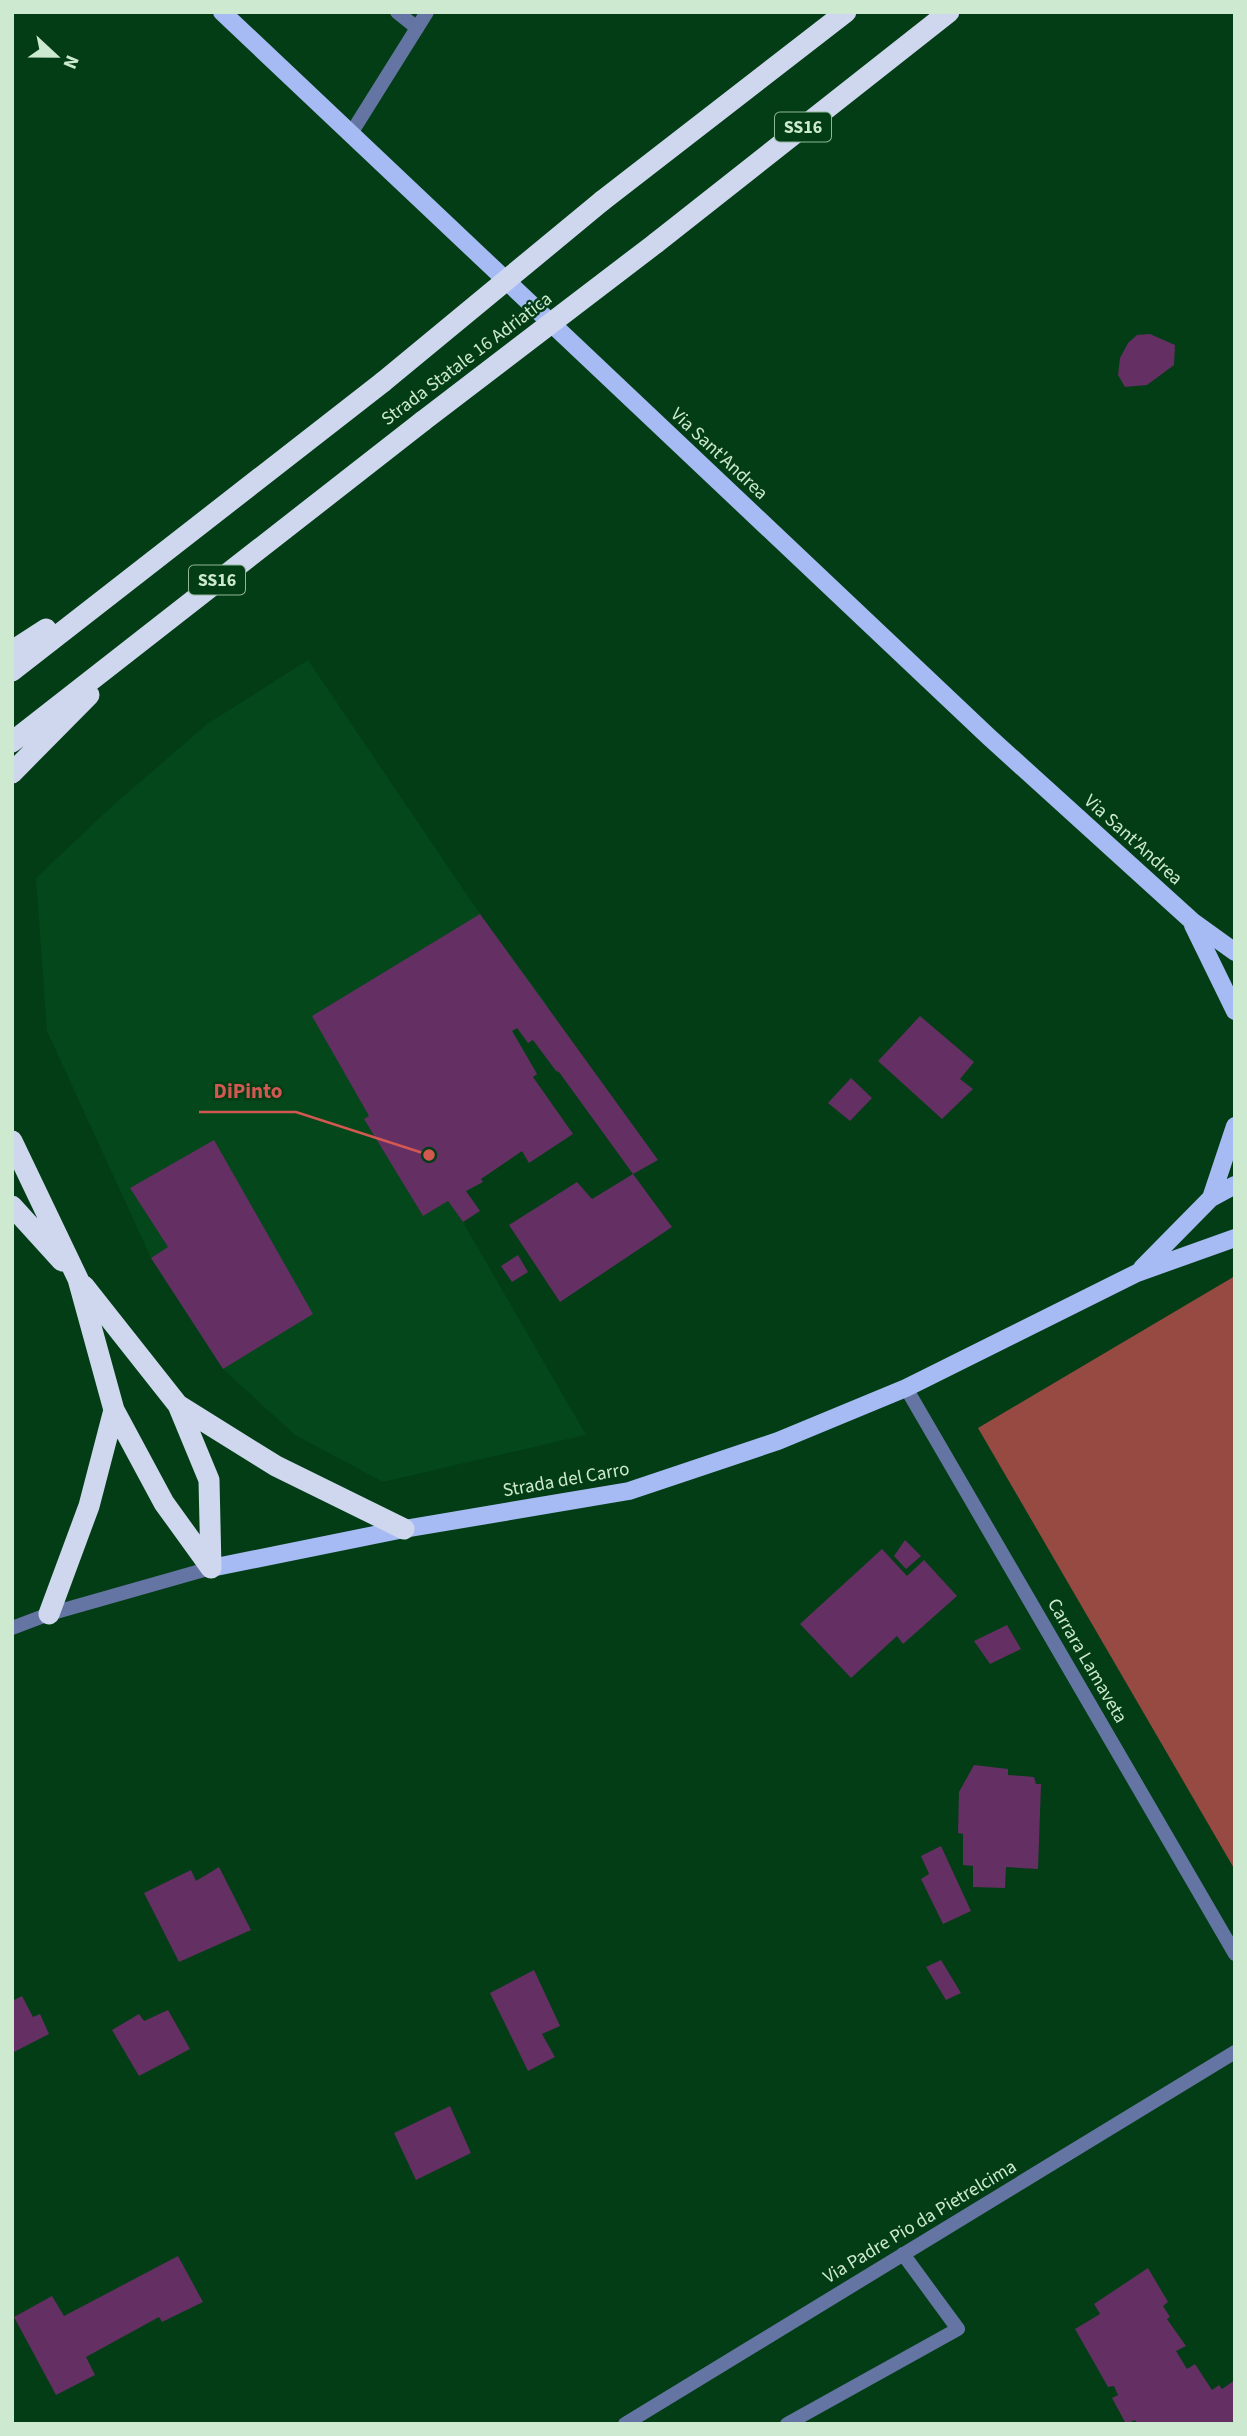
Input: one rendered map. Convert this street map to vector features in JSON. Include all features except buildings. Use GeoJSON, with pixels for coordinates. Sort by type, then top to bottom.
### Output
{"type":"FeatureCollection","features":[{"type":"Feature","properties":{"kind":"highway","name":"Strada Statale 16 Adriatica"},"geometry":{"type":"LineString","coordinates":[[12,671],[383,382],[602,201],[846,12]]}},
{"type":"Feature","properties":{"kind":"highway","name":"Strada Statale 16 Adriatica"},"geometry":{"type":"LineString","coordinates":[[12,741],[656,243],[949,12]]}},
{"type":"Feature","properties":{"kind":"highway"},"geometry":{"type":"LineString","coordinates":[[12,651],[128,578]]}},
{"type":"Feature","properties":{"kind":"highway"},"geometry":{"type":"LineString","coordinates":[[12,773],[153,630]]}},
{"type":"Feature","properties":{"kind":"highway"},"geometry":{"type":"LineString","coordinates":[[12,1141],[78,1279],[114,1410],[164,1503],[211,1568]]}},
{"type":"Feature","properties":{"kind":"highway"},"geometry":{"type":"LineString","coordinates":[[12,1206],[78,1279],[178,1405],[209,1480],[211,1568]]}},
{"type":"Feature","properties":{"kind":"highway"},"geometry":{"type":"LineString","coordinates":[[178,1405],[275,1466],[404,1529]]}},
{"type":"Feature","properties":{"kind":"highway"},"geometry":{"type":"LineString","coordinates":[[50,1614],[89,1506],[114,1410]]}},
{"type":"Feature","properties":{"kind":"main road","name":"Via Sant'Andrea"},"geometry":{"type":"LineString","coordinates":[[222,12],[989,737],[1192,922],[1235,952]]}},
{"type":"Feature","properties":{"kind":"main road","name":"Via Sant'Andrea"},"geometry":{"type":"LineString","coordinates":[[1192,922],[1235,1011]]}},
{"type":"Feature","properties":{"kind":"main road"},"geometry":{"type":"LineString","coordinates":[[1211,1198],[1235,1126]]}},
{"type":"Feature","properties":{"kind":"main road","name":"Strada del Carro"},"geometry":{"type":"LineString","coordinates":[[1137,1273],[1211,1198],[1235,1185]]}},
{"type":"Feature","properties":{"kind":"main road","name":"Strada del Carro"},"geometry":{"type":"LineString","coordinates":[[211,1568],[404,1529],[629,1491],[778,1441],[906,1388],[1137,1273],[1235,1238]]}},
{"type":"Feature","properties":{"kind":"street"},"geometry":{"type":"LineString","coordinates":[[397,12],[417,28]]}},
{"type":"Feature","properties":{"kind":"street"},"geometry":{"type":"LineString","coordinates":[[350,135],[427,12]]}},
{"type":"Feature","properties":{"kind":"street","name":"Carrara Lamaveta"},"geometry":{"type":"LineString","coordinates":[[906,1388],[1235,1954]]}},
{"type":"Feature","properties":{"kind":"street","name":"Strada del Carro"},"geometry":{"type":"LineString","coordinates":[[12,1628],[50,1614],[211,1568]]}},
{"type":"Feature","properties":{"kind":"street","name":"Via Padre Pio da Pietrelcima"},"geometry":{"type":"LineString","coordinates":[[625,2424],[1235,2052]]}},
{"type":"Feature","properties":{"kind":"street"},"geometry":{"type":"LineString","coordinates":[[787,2424],[958,2329],[904,2254]]}},
{"type":"Feature","properties":{"kind":"shaded area"},"geometry":{"type":"Polygon","coordinates":[[[308,660],[480,914],[549,1007],[513,1031],[537,1074],[533,1077],[542,1093],[565,1123],[481,1179],[483,1182],[448,1201],[463,1222],[586,1435],[383,1482],[295,1435],[223,1369],[151,1258],[47,1031],[36,878],[109,809],[207,724],[308,660]]]}},
{"type":"Feature","properties":{"kind":"shaded area"},"geometry":{"type":"Polygon","coordinates":[[[1235,1276],[1235,1870],[978,1428],[1235,1276]]]}},
{"type":"Feature","properties":{"kind":"place","name":"DiPinto"},"geometry":{"type":"Point","coordinates":[429,1155]}}]}
